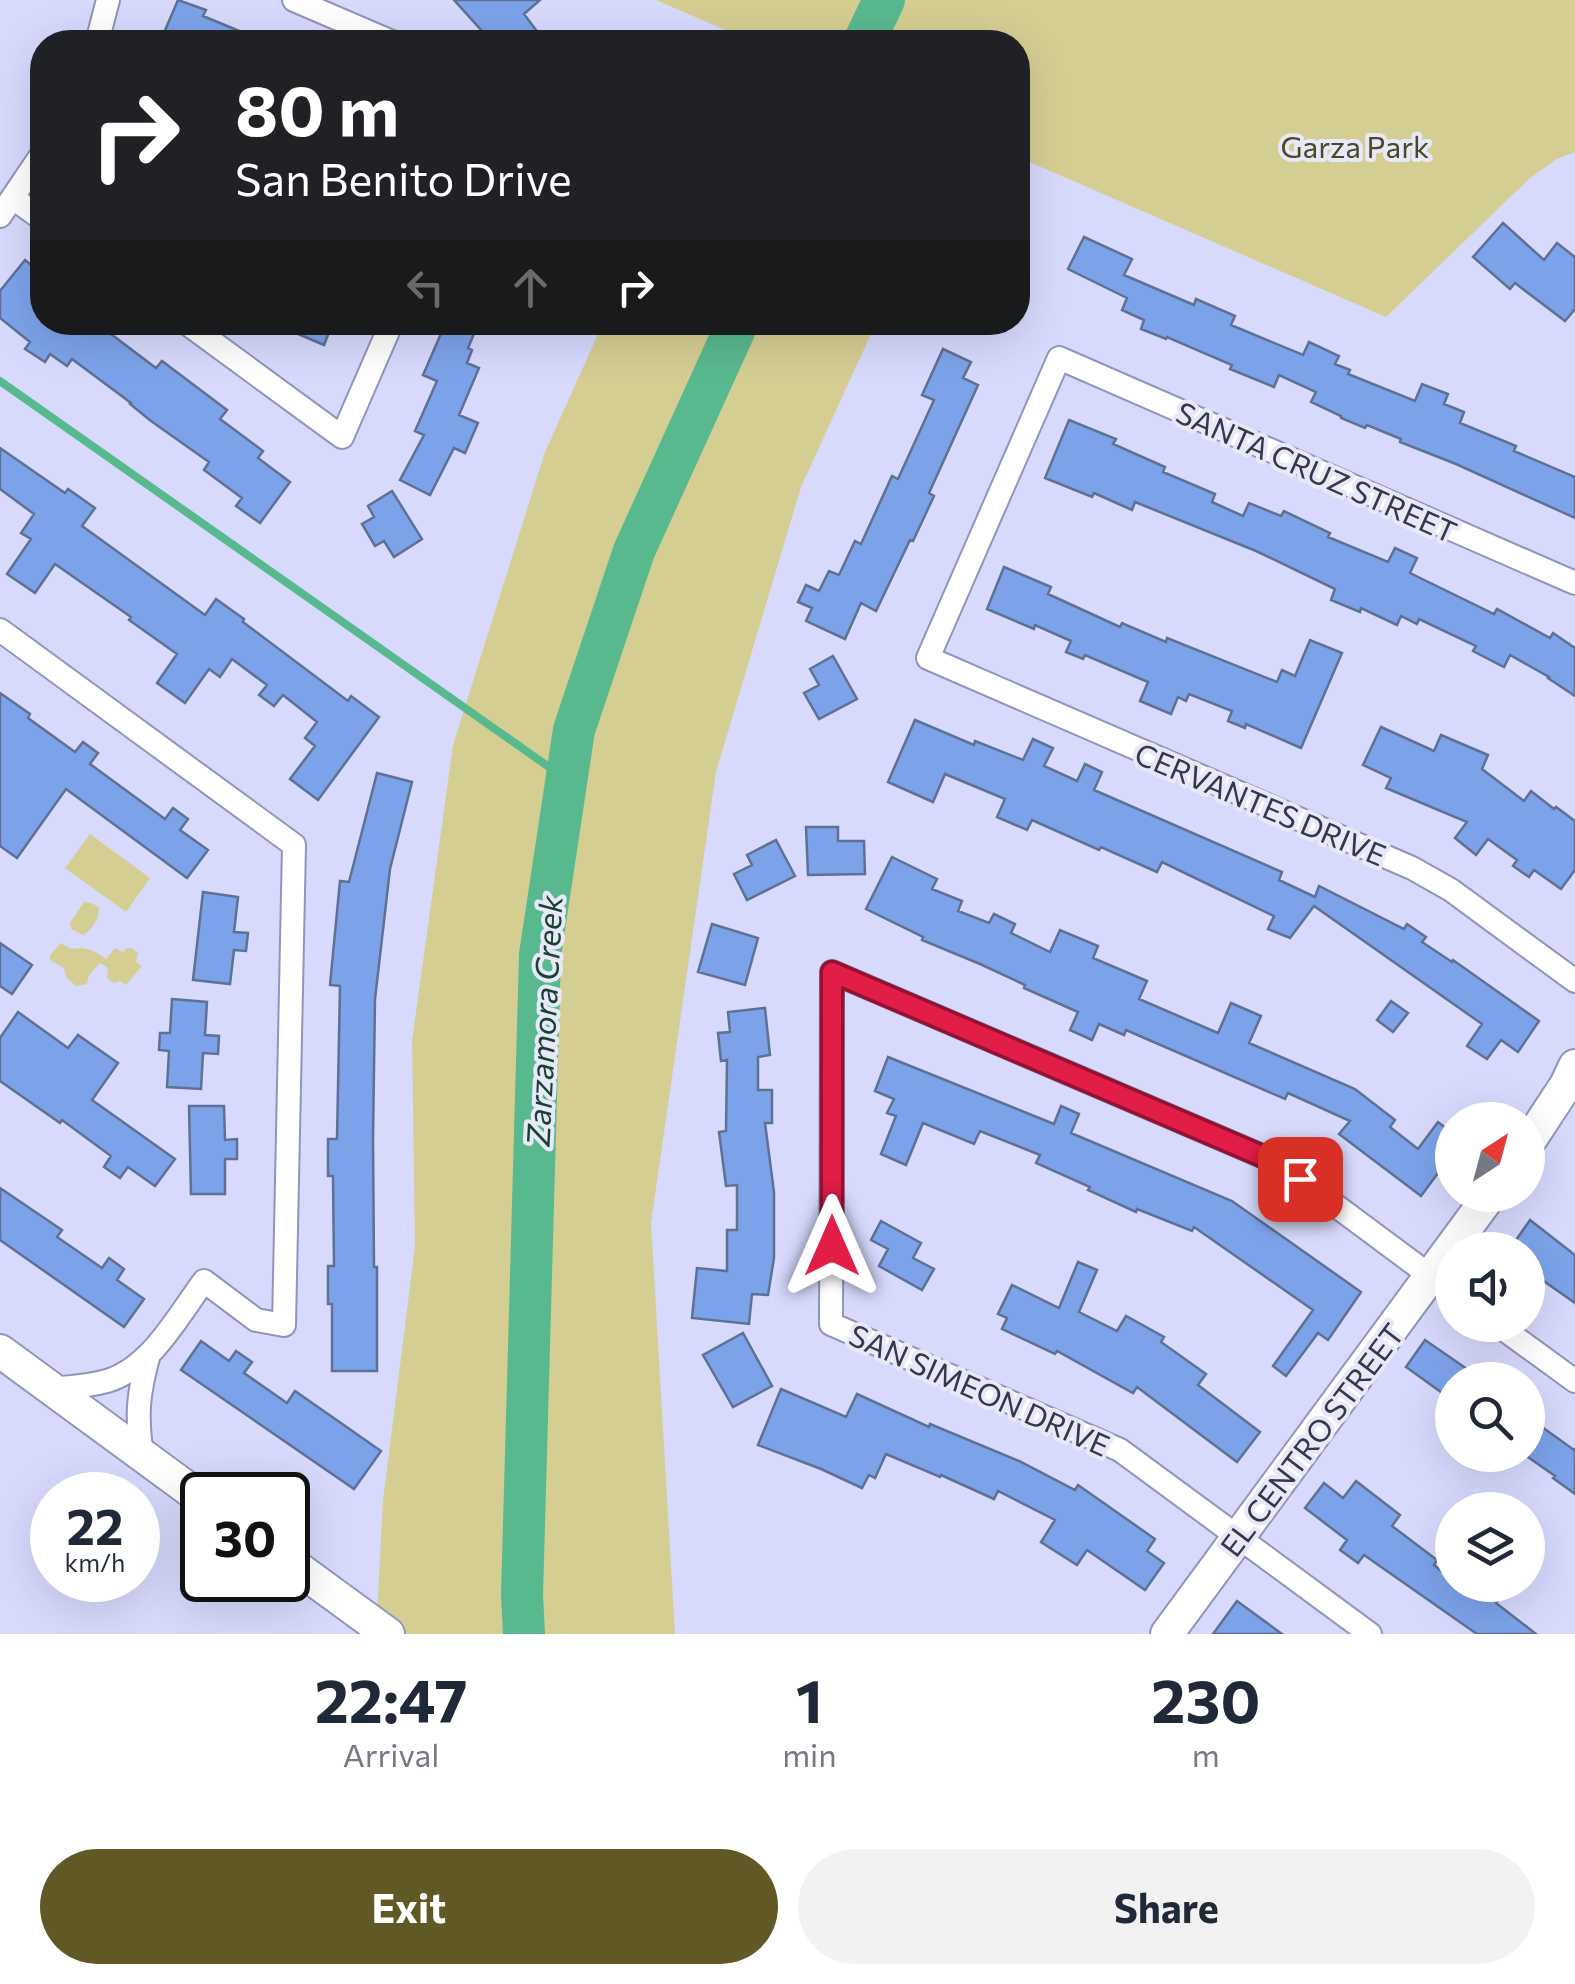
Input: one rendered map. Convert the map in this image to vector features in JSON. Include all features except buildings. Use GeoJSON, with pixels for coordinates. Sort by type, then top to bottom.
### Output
{"type":"FeatureCollection","features":[{"type":"Feature","properties":{"kind":"street"},"geometry":{"type":"LineString","coordinates":[[100,30],[108,0]]}},
{"type":"Feature","properties":{"kind":"street"},"geometry":{"type":"LineString","coordinates":[[294,0],[364,30]]}},
{"type":"Feature","properties":{"kind":"street"},"geometry":{"type":"LineString","coordinates":[[7,207],[30,172]]}},
{"type":"Feature","properties":{"kind":"street"},"geometry":{"type":"LineString","coordinates":[[202,335],[342,437],[386,335]]}},
{"type":"Feature","properties":{"kind":"street","name":"SANTA CRUZ STREET"},"geometry":{"type":"LineString","coordinates":[[928,658],[1059,358],[1575,583]]}},
{"type":"Feature","properties":{"kind":"street"},"geometry":{"type":"LineString","coordinates":[[0,630],[294,845],[284,1324],[256,1320],[204,1282],[149,1354],[118,1377],[52,1389]]}},
{"type":"Feature","properties":{"kind":"street","name":"CERVANTES DRIVE"},"geometry":{"type":"LineString","coordinates":[[928,658],[1412,868],[1451,890],[1575,981]]}},
{"type":"Feature","properties":{"kind":"street","name":"SAN SIMEON DRIVE"},"geometry":{"type":"LineString","coordinates":[[1370,1634],[1120,1450],[831,1324],[832,972],[1262,1156],[1300,1179],[1435,1279]]}},
{"type":"Feature","properties":{"kind":"street"},"geometry":{"type":"LineString","coordinates":[[1545,1116],[1575,1066]]}},
{"type":"Feature","properties":{"kind":"street","name":"EL CENTRO STREET"},"geometry":{"type":"LineString","coordinates":[[1167,1634],[1238,1537],[1435,1293]]}},
{"type":"Feature","properties":{"kind":"street"},"geometry":{"type":"LineString","coordinates":[[1521,1342],[1575,1381]]}},
{"type":"Feature","properties":{"kind":"street"},"geometry":{"type":"LineString","coordinates":[[0,1352],[180,1483]]}},
{"type":"Feature","properties":{"kind":"street"},"geometry":{"type":"LineString","coordinates":[[142,1456],[138,1400],[149,1354]]}},
{"type":"Feature","properties":{"kind":"street"},"geometry":{"type":"LineString","coordinates":[[310,1577],[388,1634]]}},
{"type":"Feature","properties":{"kind":"green space","name":"Garza Park"},"geometry":{"type":"Polygon","coordinates":[[[656,0],[1575,0],[1575,152],[1530,178],[1386,317],[1030,162],[1030,30],[725,30],[656,0]]]}},
{"type":"Feature","properties":{"kind":"green space"},"geometry":{"type":"Polygon","coordinates":[[[598,335],[871,335],[801,487],[716,772],[651,1223],[675,1634],[376,1634],[383,1500],[415,1247],[412,1041],[453,745],[545,452],[598,335]]]}},
{"type":"Feature","properties":{"kind":"green space"},"geometry":{"type":"Polygon","coordinates":[[[90,834],[150,878],[126,912],[65,868],[90,834]]]}},
{"type":"Feature","properties":{"kind":"green space"},"geometry":{"type":"Polygon","coordinates":[[[84,902],[99,907],[99,911],[95,923],[83,935],[71,929],[70,923],[84,902]]]}},
{"type":"Feature","properties":{"kind":"green space"},"geometry":{"type":"Polygon","coordinates":[[[61,943],[71,949],[90,950],[106,959],[115,948],[123,952],[132,948],[138,953],[136,962],[142,966],[126,985],[107,978],[108,968],[100,963],[89,975],[87,984],[76,986],[66,977],[64,968],[50,960],[61,943]]]}},
{"type":"Feature","properties":{"kind":"waterway","name":"Zarzamora Creek"},"geometry":{"type":"LineString","coordinates":[[870,30],[884,0]]}},
{"type":"Feature","properties":{"kind":"waterway","name":"Zarzamora Creek"},"geometry":{"type":"LineString","coordinates":[[524,1634],[540,955],[574,730],[634,551],[732,335]]}},
{"type":"Feature","properties":{"kind":"waterway"},"geometry":{"type":"LineString","coordinates":[[0,381],[566,779]]}},
{"type":"Feature","properties":{"kind":"route"},"geometry":{"type":"LineString","coordinates":[[832,1246],[832,972],[1262,1156],[1300,1179]]}}]}
